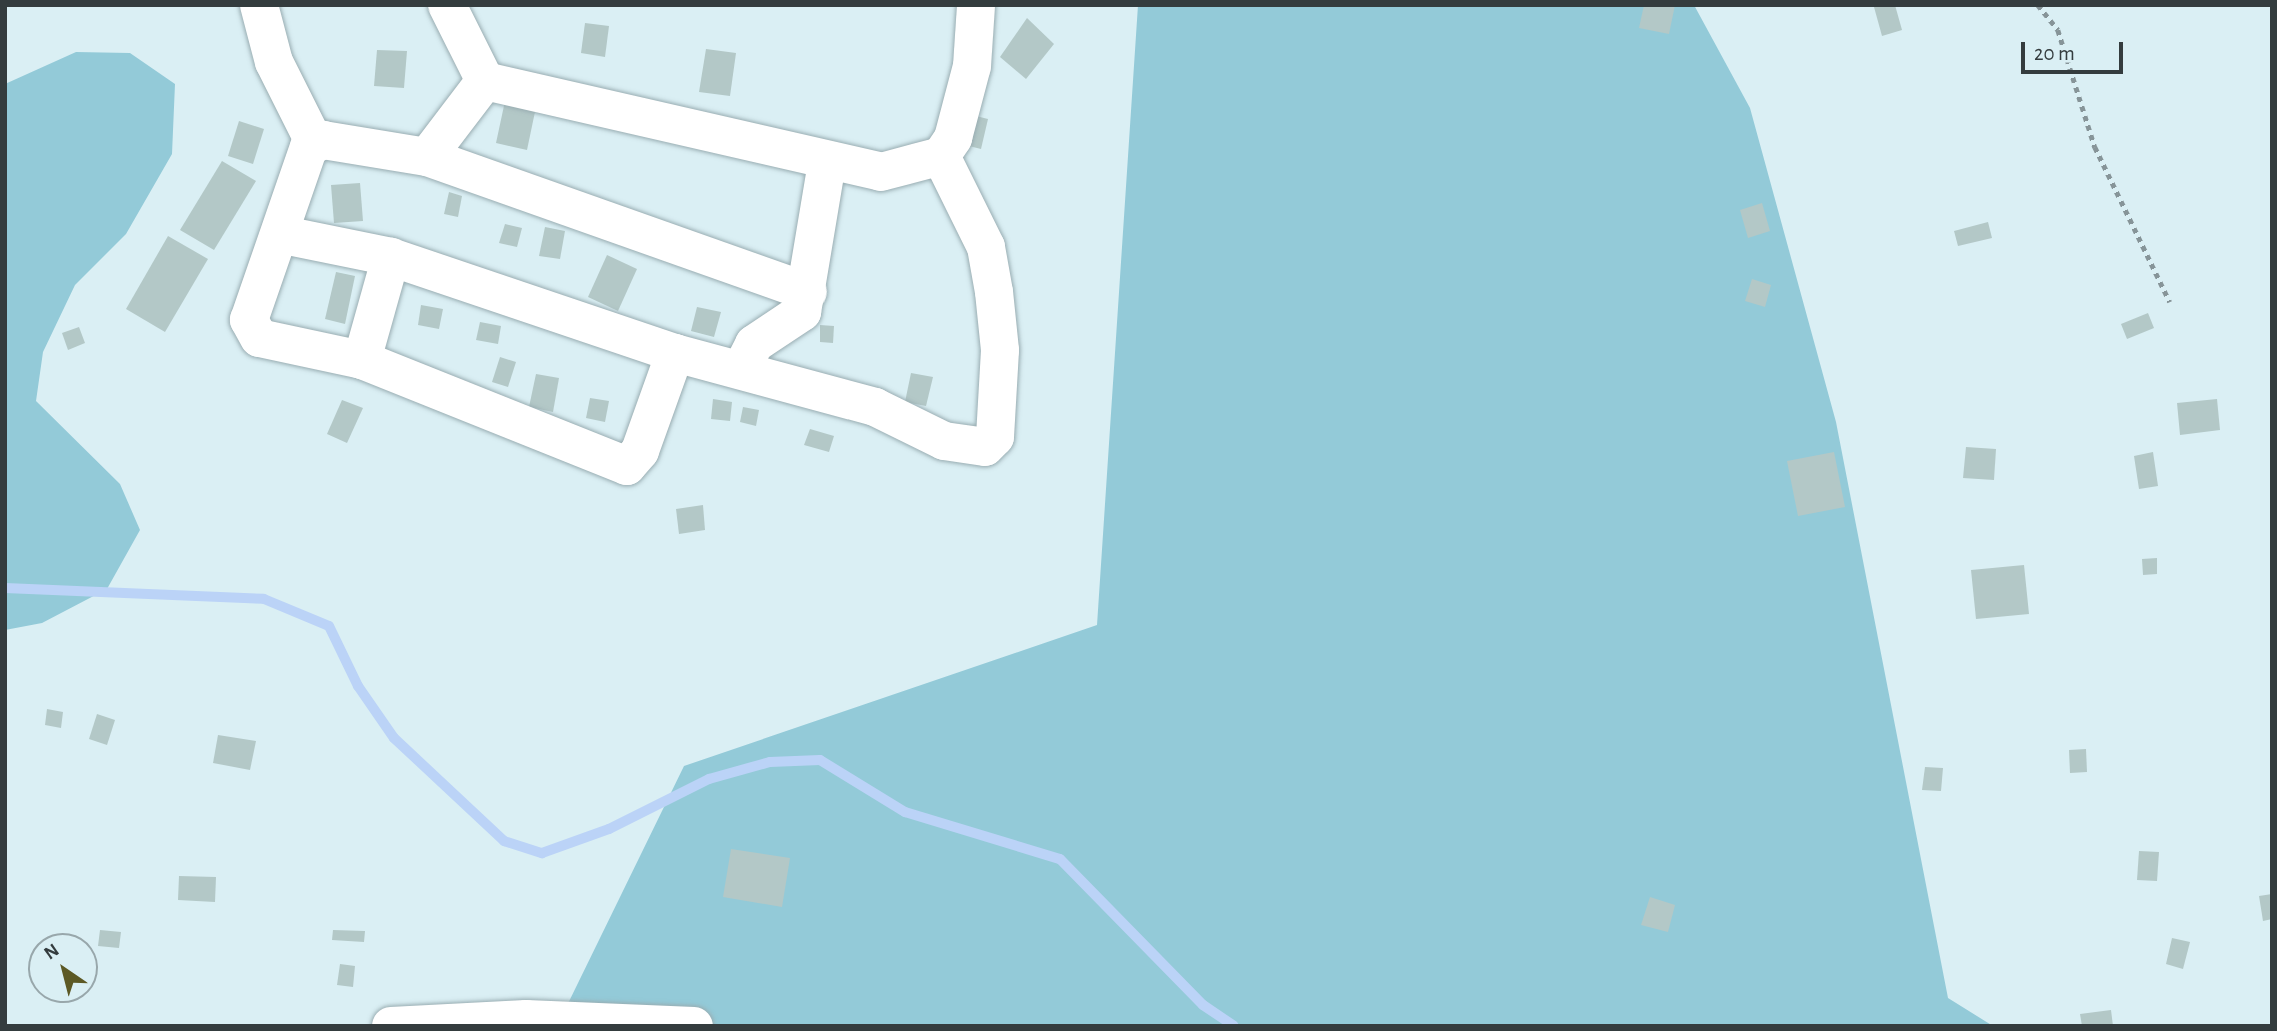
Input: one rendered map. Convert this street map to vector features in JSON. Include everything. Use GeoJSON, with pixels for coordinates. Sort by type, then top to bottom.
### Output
{"type":"FeatureCollection","features":[{"type":"Feature","properties":{"kind":"street"},"geometry":{"type":"LineString","coordinates":[[259,5],[274,62],[314,142],[283,235],[249,320],[250,331],[362,360],[627,466],[640,451],[675,353]]}},
{"type":"Feature","properties":{"kind":"street"},"geometry":{"type":"LineString","coordinates":[[447,5],[485,81]]}},
{"type":"Feature","properties":{"kind":"street"},"geometry":{"type":"LineString","coordinates":[[485,81],[827,162],[881,172],[941,156],[953,138],[972,65],[976,5]]}},
{"type":"Feature","properties":{"kind":"street"},"geometry":{"type":"LineString","coordinates":[[427,157],[485,81]]}},
{"type":"Feature","properties":{"kind":"street"},"geometry":{"type":"LineString","coordinates":[[314,142],[427,157],[808,292]]}},
{"type":"Feature","properties":{"kind":"street"},"geometry":{"type":"LineString","coordinates":[[283,235],[391,257],[675,353],[874,407],[969,447],[985,447],[995,437],[1000,350],[986,247],[941,156]]}},
{"type":"Feature","properties":{"kind":"street"},"geometry":{"type":"LineString","coordinates":[[741,370],[762,336],[792,324],[808,292],[827,162]]}},
{"type":"Feature","properties":{"kind":"street"},"geometry":{"type":"LineString","coordinates":[[362,360],[391,257]]}},
{"type":"Feature","properties":{"kind":"street"},"geometry":{"type":"LineString","coordinates":[[391,1026],[526,1019],[694,1026]]}},
{"type":"Feature","properties":{"kind":"path"},"geometry":{"type":"LineString","coordinates":[[2038,5],[2058,30],[2095,147],[2171,302]]}},
{"type":"Feature","properties":{"kind":"shaded area"},"geometry":{"type":"Polygon","coordinates":[[[1138,5],[1694,5],[1750,108],[1836,422],[1948,998],[1993,1026],[557,1026],[684,766],[1097,625],[1138,5]]]}},
{"type":"Feature","properties":{"kind":"shaded area"},"geometry":{"type":"Polygon","coordinates":[[[76,52],[130,53],[175,84],[172,154],[126,234],[75,285],[43,352],[36,401],[120,484],[140,530],[107,589],[42,623],[5,630],[5,84],[76,52]]]}},
{"type":"Feature","properties":{"kind":"building"},"geometry":{"type":"Polygon","coordinates":[[[1644,5],[1675,5],[1669,34],[1639,28],[1644,5]]]}},
{"type":"Feature","properties":{"kind":"building"},"geometry":{"type":"Polygon","coordinates":[[[1895,5],[1902,30],[1882,36],[1874,7],[1895,5]]]}},
{"type":"Feature","properties":{"kind":"building"},"geometry":{"type":"Polygon","coordinates":[[[1027,18],[1054,44],[1026,79],[1000,57],[1027,18]]]}},
{"type":"Feature","properties":{"kind":"building"},"geometry":{"type":"Polygon","coordinates":[[[585,23],[609,26],[605,57],[581,53],[585,23]]]}},
{"type":"Feature","properties":{"kind":"building"},"geometry":{"type":"Polygon","coordinates":[[[706,49],[736,53],[730,96],[699,92],[706,49]]]}},
{"type":"Feature","properties":{"kind":"building"},"geometry":{"type":"Polygon","coordinates":[[[377,50],[407,51],[404,88],[374,86],[377,50]]]}},
{"type":"Feature","properties":{"kind":"building"},"geometry":{"type":"Polygon","coordinates":[[[505,101],[536,107],[527,150],[496,143],[505,101]]]}},
{"type":"Feature","properties":{"kind":"building"},"geometry":{"type":"Polygon","coordinates":[[[972,115],[988,119],[981,149],[965,145],[972,115]]]}},
{"type":"Feature","properties":{"kind":"building"},"geometry":{"type":"Polygon","coordinates":[[[239,121],[264,129],[253,164],[228,156],[239,121]]]}},
{"type":"Feature","properties":{"kind":"building"},"geometry":{"type":"Polygon","coordinates":[[[222,161],[256,181],[214,250],[180,230],[222,161]]]}},
{"type":"Feature","properties":{"kind":"building"},"geometry":{"type":"Polygon","coordinates":[[[360,183],[363,221],[334,223],[331,185],[360,183]]]}},
{"type":"Feature","properties":{"kind":"building"},"geometry":{"type":"Polygon","coordinates":[[[449,192],[462,196],[458,217],[444,214],[449,192]]]}},
{"type":"Feature","properties":{"kind":"building"},"geometry":{"type":"Polygon","coordinates":[[[1762,203],[1770,231],[1748,238],[1740,210],[1762,203]]]}},
{"type":"Feature","properties":{"kind":"building"},"geometry":{"type":"Polygon","coordinates":[[[1988,222],[1992,238],[1958,246],[1954,231],[1988,222]]]}},
{"type":"Feature","properties":{"kind":"building"},"geometry":{"type":"Polygon","coordinates":[[[505,224],[522,228],[517,247],[499,243],[505,224]]]}},
{"type":"Feature","properties":{"kind":"building"},"geometry":{"type":"Polygon","coordinates":[[[545,227],[565,231],[560,259],[539,256],[545,227]]]}},
{"type":"Feature","properties":{"kind":"building"},"geometry":{"type":"Polygon","coordinates":[[[168,236],[208,259],[165,332],[126,309],[168,236]]]}},
{"type":"Feature","properties":{"kind":"building"},"geometry":{"type":"Polygon","coordinates":[[[607,255],[637,269],[618,311],[588,297],[607,255]]]}},
{"type":"Feature","properties":{"kind":"building"},"geometry":{"type":"Polygon","coordinates":[[[336,272],[355,276],[345,324],[325,319],[336,272]]]}},
{"type":"Feature","properties":{"kind":"building"},"geometry":{"type":"Polygon","coordinates":[[[1752,279],[1771,285],[1765,307],[1745,301],[1752,279]]]}},
{"type":"Feature","properties":{"kind":"building"},"geometry":{"type":"Polygon","coordinates":[[[421,305],[443,309],[439,329],[418,325],[421,305]]]}},
{"type":"Feature","properties":{"kind":"building"},"geometry":{"type":"Polygon","coordinates":[[[697,307],[721,312],[714,337],[691,331],[697,307]]]}},
{"type":"Feature","properties":{"kind":"building"},"geometry":{"type":"Polygon","coordinates":[[[2148,313],[2154,328],[2127,339],[2121,324],[2148,313]]]}},
{"type":"Feature","properties":{"kind":"building"},"geometry":{"type":"Polygon","coordinates":[[[480,322],[501,326],[498,344],[476,340],[480,322]]]}},
{"type":"Feature","properties":{"kind":"building"},"geometry":{"type":"Polygon","coordinates":[[[820,325],[834,326],[833,343],[820,342],[820,325]]]}},
{"type":"Feature","properties":{"kind":"building"},"geometry":{"type":"Polygon","coordinates":[[[79,327],[85,343],[68,350],[62,333],[79,327]]]}},
{"type":"Feature","properties":{"kind":"building"},"geometry":{"type":"Polygon","coordinates":[[[500,357],[516,362],[508,387],[492,382],[500,357]]]}},
{"type":"Feature","properties":{"kind":"building"},"geometry":{"type":"Polygon","coordinates":[[[911,373],[933,377],[926,406],[905,402],[911,373]]]}},
{"type":"Feature","properties":{"kind":"building"},"geometry":{"type":"Polygon","coordinates":[[[536,374],[559,378],[553,412],[529,407],[536,374]]]}},
{"type":"Feature","properties":{"kind":"building"},"geometry":{"type":"Polygon","coordinates":[[[590,398],[609,401],[605,422],[586,418],[590,398]]]}},
{"type":"Feature","properties":{"kind":"building"},"geometry":{"type":"Polygon","coordinates":[[[713,399],[732,402],[730,421],[711,419],[713,399]]]}},
{"type":"Feature","properties":{"kind":"building"},"geometry":{"type":"Polygon","coordinates":[[[2217,399],[2220,430],[2180,435],[2177,403],[2217,399]]]}},
{"type":"Feature","properties":{"kind":"building"},"geometry":{"type":"Polygon","coordinates":[[[342,400],[363,408],[347,443],[327,434],[342,400]]]}},
{"type":"Feature","properties":{"kind":"building"},"geometry":{"type":"Polygon","coordinates":[[[743,407],[759,410],[756,426],[740,422],[743,407]]]}},
{"type":"Feature","properties":{"kind":"building"},"geometry":{"type":"Polygon","coordinates":[[[810,429],[834,436],[829,452],[804,445],[810,429]]]}},
{"type":"Feature","properties":{"kind":"building"},"geometry":{"type":"Polygon","coordinates":[[[1966,447],[1996,449],[1994,480],[1963,478],[1966,447]]]}},
{"type":"Feature","properties":{"kind":"building"},"geometry":{"type":"Polygon","coordinates":[[[1834,452],[1845,507],[1798,516],[1787,461],[1834,452]]]}},
{"type":"Feature","properties":{"kind":"building"},"geometry":{"type":"Polygon","coordinates":[[[2153,452],[2158,486],[2139,489],[2134,456],[2153,452]]]}},
{"type":"Feature","properties":{"kind":"building"},"geometry":{"type":"Polygon","coordinates":[[[703,505],[705,530],[679,534],[676,509],[703,505]]]}},
{"type":"Feature","properties":{"kind":"building"},"geometry":{"type":"Polygon","coordinates":[[[2157,558],[2157,574],[2143,575],[2142,559],[2157,558]]]}},
{"type":"Feature","properties":{"kind":"building"},"geometry":{"type":"Polygon","coordinates":[[[2024,565],[2029,614],[1976,619],[1971,570],[2024,565]]]}},
{"type":"Feature","properties":{"kind":"building"},"geometry":{"type":"Polygon","coordinates":[[[47,709],[63,712],[61,728],[45,725],[47,709]]]}},
{"type":"Feature","properties":{"kind":"building"},"geometry":{"type":"Polygon","coordinates":[[[97,714],[115,720],[107,745],[89,739],[97,714]]]}},
{"type":"Feature","properties":{"kind":"building"},"geometry":{"type":"Polygon","coordinates":[[[218,735],[256,741],[250,770],[213,763],[218,735]]]}},
{"type":"Feature","properties":{"kind":"building"},"geometry":{"type":"Polygon","coordinates":[[[2086,749],[2087,772],[2070,773],[2069,750],[2086,749]]]}},
{"type":"Feature","properties":{"kind":"building"},"geometry":{"type":"Polygon","coordinates":[[[1925,767],[1943,768],[1941,791],[1922,790],[1925,767]]]}},
{"type":"Feature","properties":{"kind":"building"},"geometry":{"type":"Polygon","coordinates":[[[731,849],[790,858],[782,907],[723,897],[731,849]]]}},
{"type":"Feature","properties":{"kind":"building"},"geometry":{"type":"Polygon","coordinates":[[[2139,851],[2159,852],[2157,881],[2137,880],[2139,851]]]}},
{"type":"Feature","properties":{"kind":"building"},"geometry":{"type":"Polygon","coordinates":[[[179,876],[216,877],[215,902],[178,900],[179,876]]]}},
{"type":"Feature","properties":{"kind":"building"},"geometry":{"type":"Polygon","coordinates":[[[2272,894],[2272,919],[2263,921],[2259,896],[2272,894]]]}},
{"type":"Feature","properties":{"kind":"building"},"geometry":{"type":"Polygon","coordinates":[[[1650,897],[1675,905],[1668,932],[1641,925],[1650,897]]]}},
{"type":"Feature","properties":{"kind":"building"},"geometry":{"type":"Polygon","coordinates":[[[100,930],[121,932],[119,948],[98,946],[100,930]]]}},
{"type":"Feature","properties":{"kind":"building"},"geometry":{"type":"Polygon","coordinates":[[[333,930],[365,931],[364,942],[332,940],[333,930]]]}},
{"type":"Feature","properties":{"kind":"building"},"geometry":{"type":"Polygon","coordinates":[[[2172,938],[2190,942],[2183,969],[2166,964],[2172,938]]]}},
{"type":"Feature","properties":{"kind":"building"},"geometry":{"type":"Polygon","coordinates":[[[340,964],[355,966],[353,987],[337,985],[340,964]]]}},
{"type":"Feature","properties":{"kind":"building"},"geometry":{"type":"Polygon","coordinates":[[[2111,1010],[2113,1026],[2082,1026],[2080,1014],[2111,1010]]]}},
{"type":"Feature","properties":{"kind":"waterway"},"geometry":{"type":"LineString","coordinates":[[5,588],[264,599],[329,626],[358,686],[394,738],[504,841],[542,853],[609,829],[709,779],[770,762],[820,760],[905,812],[1060,859],[1203,1005],[1234,1026]]}}]}
